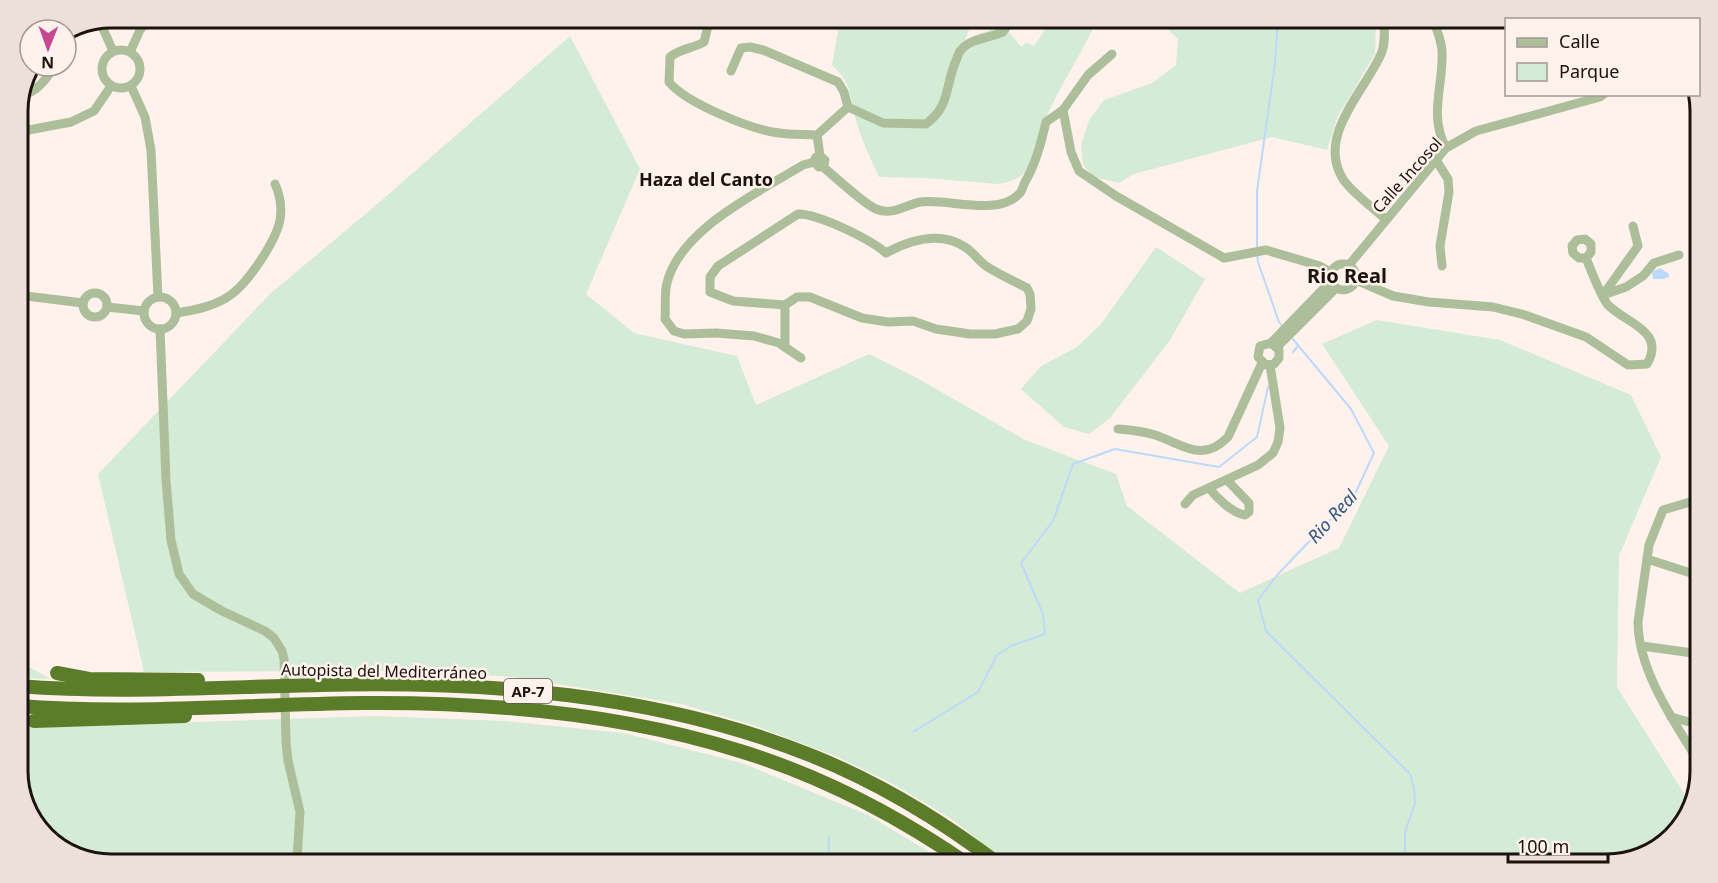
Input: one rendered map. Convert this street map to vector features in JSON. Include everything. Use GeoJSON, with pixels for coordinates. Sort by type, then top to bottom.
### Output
{"type":"FeatureCollection","features":[{"type":"Feature","properties":{"kind":"highway"},"geometry":{"type":"LineString","coordinates":[[57,673],[89,679],[416,679],[446,686]]}},
{"type":"Feature","properties":{"kind":"highway","name":"Autopista del Mediterráneo"},"geometry":{"type":"LineString","coordinates":[[29,686],[121,690],[322,685],[446,686],[586,697],[682,715],[774,742],[838,767],[923,812],[984,854]]}},
{"type":"Feature","properties":{"kind":"highway","name":"Autopista del Mediterráneo"},"geometry":{"type":"LineString","coordinates":[[29,706],[124,709],[365,703],[486,707],[626,724],[669,732],[742,751],[799,772],[873,806],[952,854]]}},
{"type":"Feature","properties":{"kind":"highway"},"geometry":{"type":"LineString","coordinates":[[34,721],[140,719],[272,711],[438,710],[486,707]]}},
{"type":"Feature","properties":{"kind":"street"},"geometry":{"type":"LineString","coordinates":[[130,52],[142,28]]}},
{"type":"Feature","properties":{"kind":"street"},"geometry":{"type":"LineString","coordinates":[[708,28],[704,42],[670,57],[669,82],[676,91],[757,129],[779,133],[817,135],[848,107]]}},
{"type":"Feature","properties":{"kind":"street"},"geometry":{"type":"LineString","coordinates":[[848,107],[883,123],[926,124],[936,117],[944,104],[952,70],[960,51],[979,39],[994,37],[1006,28]]}},
{"type":"Feature","properties":{"kind":"street"},"geometry":{"type":"LineString","coordinates":[[1384,28],[1383,52],[1341,125],[1335,160],[1343,180],[1386,220]]}},
{"type":"Feature","properties":{"kind":"street"},"geometry":{"type":"LineString","coordinates":[[1435,28],[1442,49],[1436,113],[1440,136],[1446,148]]}},
{"type":"Feature","properties":{"kind":"street"},"geometry":{"type":"LineString","coordinates":[[103,29],[113,51]]}},
{"type":"Feature","properties":{"kind":"street"},"geometry":{"type":"LineString","coordinates":[[731,71],[741,48],[750,47],[763,50],[838,82],[844,92],[848,107]]}},
{"type":"Feature","properties":{"kind":"street"},"geometry":{"type":"LineString","coordinates":[[121,49],[130,52],[139,62],[138,79],[131,86],[120,88],[111,86],[103,76],[101,69],[103,61],[113,51],[121,49]]}},
{"type":"Feature","properties":{"kind":"street"},"geometry":{"type":"LineString","coordinates":[[817,135],[819,161],[875,209],[900,210],[920,202],[1003,204],[1019,194],[1036,163],[1046,122],[1063,110],[1088,75],[1112,54]]}},
{"type":"Feature","properties":{"kind":"street"},"geometry":{"type":"LineString","coordinates":[[31,91],[48,78]]}},
{"type":"Feature","properties":{"kind":"street"},"geometry":{"type":"LineString","coordinates":[[29,130],[72,122],[94,111],[111,86]]}},
{"type":"Feature","properties":{"kind":"street"},"geometry":{"type":"LineString","coordinates":[[131,86],[145,117],[151,150],[158,297]]}},
{"type":"Feature","properties":{"kind":"street","name":"Calle Incosol"},"geometry":{"type":"LineString","coordinates":[[1349,265],[1446,148],[1476,130],[1602,96]]}},
{"type":"Feature","properties":{"kind":"street"},"geometry":{"type":"LineString","coordinates":[[1063,110],[1071,152],[1079,171],[1116,196],[1224,258],[1266,250],[1320,266],[1330,272],[1333,285],[1340,290],[1350,288],[1356,280],[1354,269],[1349,265],[1342,263],[1330,272]]}},
{"type":"Feature","properties":{"kind":"street"},"geometry":{"type":"LineString","coordinates":[[1436,160],[1448,179],[1449,192],[1440,246],[1442,266]]}},
{"type":"Feature","properties":{"kind":"street"},"geometry":{"type":"LineString","coordinates":[[801,358],[779,343],[754,336],[716,333],[684,334],[674,331],[665,319],[667,283],[676,258],[695,235],[739,204],[803,165],[819,161]]}},
{"type":"Feature","properties":{"kind":"street"},"geometry":{"type":"LineString","coordinates":[[176,313],[201,310],[233,294],[260,263],[280,221],[280,194],[275,184]]}},
{"type":"Feature","properties":{"kind":"street"},"geometry":{"type":"LineString","coordinates":[[798,214],[810,214],[879,247],[886,253],[901,245],[923,239],[948,238],[966,247],[986,266],[1027,288],[1030,294],[1031,309],[1027,321],[1018,329],[996,334],[970,334],[936,329],[913,321],[888,322],[862,318],[810,297],[797,297],[785,305],[733,301],[710,292],[710,277],[718,266],[798,214]]}},
{"type":"Feature","properties":{"kind":"street"},"geometry":{"type":"LineString","coordinates":[[1603,295],[1638,246],[1633,225]]}},
{"type":"Feature","properties":{"kind":"street"},"geometry":{"type":"LineString","coordinates":[[1603,295],[1626,287],[1643,276],[1654,263],[1679,255]]}},
{"type":"Feature","properties":{"kind":"street"},"geometry":{"type":"LineString","coordinates":[[1356,280],[1393,296],[1429,302],[1493,307],[1525,315],[1586,337],[1628,365],[1647,364],[1654,349],[1652,339],[1608,305],[1586,258]]}},
{"type":"Feature","properties":{"kind":"street"},"geometry":{"type":"LineString","coordinates":[[1274,345],[1333,285]]}},
{"type":"Feature","properties":{"kind":"street"},"geometry":{"type":"LineString","coordinates":[[96,293],[106,301],[107,307],[99,316],[93,317],[87,315],[83,310],[83,303],[90,294],[96,293]]}},
{"type":"Feature","properties":{"kind":"street"},"geometry":{"type":"LineString","coordinates":[[29,296],[83,303]]}},
{"type":"Feature","properties":{"kind":"street"},"geometry":{"type":"LineString","coordinates":[[158,297],[171,301],[176,313],[171,324],[160,329],[148,323],[144,311],[148,302],[158,297]]}},
{"type":"Feature","properties":{"kind":"street"},"geometry":{"type":"LineString","coordinates":[[785,305],[785,347]]}},
{"type":"Feature","properties":{"kind":"street"},"geometry":{"type":"LineString","coordinates":[[107,307],[144,311]]}},
{"type":"Feature","properties":{"kind":"street"},"geometry":{"type":"LineString","coordinates":[[160,329],[166,480],[171,540],[179,574],[194,594],[222,611],[265,631],[274,638],[282,651],[288,761],[300,812],[297,854]]}},
{"type":"Feature","properties":{"kind":"street"},"geometry":{"type":"LineString","coordinates":[[1185,504],[1193,495],[1268,459],[1278,442],[1280,428],[1266,364],[1258,357],[1258,349],[1263,344],[1274,345]]}},
{"type":"Feature","properties":{"kind":"street"},"geometry":{"type":"LineString","coordinates":[[1266,364],[1274,364],[1279,358],[1274,345]]}},
{"type":"Feature","properties":{"kind":"street"},"geometry":{"type":"LineString","coordinates":[[1118,429],[1152,434],[1196,451],[1212,449],[1228,437],[1266,364]]}},
{"type":"Feature","properties":{"kind":"street"},"geometry":{"type":"LineString","coordinates":[[1209,488],[1214,495],[1239,514],[1245,515],[1249,512],[1249,503],[1227,480]]}},
{"type":"Feature","properties":{"kind":"street"},"geometry":{"type":"LineString","coordinates":[[1690,502],[1663,510],[1654,528],[1647,559],[1638,633],[1654,682],[1671,717],[1690,748]]}},
{"type":"Feature","properties":{"kind":"street"},"geometry":{"type":"LineString","coordinates":[[1647,559],[1690,573]]}},
{"type":"Feature","properties":{"kind":"street"},"geometry":{"type":"LineString","coordinates":[[1642,646],[1690,653]]}},
{"type":"Feature","properties":{"kind":"street"},"geometry":{"type":"LineString","coordinates":[[1671,717],[1690,722]]}},
{"type":"Feature","properties":{"kind":"green space"},"geometry":{"type":"Polygon","coordinates":[[[837,28],[970,28],[965,41],[994,28],[1005,28],[1022,47],[1026,42],[1034,46],[1046,28],[1093,28],[1050,109],[1036,152],[1028,168],[1018,178],[997,184],[879,177],[861,135],[847,85],[832,65],[837,28]]]}},
{"type":"Feature","properties":{"kind":"green space"},"geometry":{"type":"Polygon","coordinates":[[[1166,28],[1376,28],[1375,54],[1338,116],[1327,150],[1272,137],[1134,174],[1119,183],[1094,177],[1083,165],[1081,145],[1089,120],[1104,100],[1152,83],[1176,65],[1178,39],[1166,28]]]}},
{"type":"Feature","properties":{"kind":"green space"},"geometry":{"type":"Polygon","coordinates":[[[570,36],[640,169],[586,294],[634,333],[737,356],[756,405],[869,354],[917,378],[1025,440],[1116,474],[1127,506],[1240,593],[1339,548],[1389,446],[1322,344],[1377,320],[1500,340],[1631,395],[1661,457],[1619,556],[1617,687],[1686,796],[1681,808],[1676,818],[1653,841],[1618,854],[997,854],[953,820],[895,785],[838,757],[753,725],[681,704],[514,677],[406,671],[144,672],[98,474],[271,293],[375,206],[570,36]]]}},
{"type":"Feature","properties":{"kind":"green space"},"geometry":{"type":"Polygon","coordinates":[[[1156,247],[1205,279],[1170,340],[1110,418],[1089,434],[1064,427],[1021,389],[1041,366],[1077,347],[1101,324],[1156,247]]]}},
{"type":"Feature","properties":{"kind":"green space"},"geometry":{"type":"Polygon","coordinates":[[[29,667],[51,679],[29,678],[29,667]]]}},
{"type":"Feature","properties":{"kind":"green space"},"geometry":{"type":"Polygon","coordinates":[[[29,711],[42,712],[75,726],[375,716],[506,721],[624,733],[742,763],[868,815],[933,854],[95,853],[65,841],[42,818],[37,808],[29,777],[29,711]]]}},
{"type":"Feature","properties":{"kind":"water"},"geometry":{"type":"Polygon","coordinates":[[[1660,268],[1669,274],[1669,277],[1653,279],[1652,272],[1660,268]]]}},
{"type":"Feature","properties":{"kind":"waterway","name":"Rio Real"},"geometry":{"type":"LineString","coordinates":[[1257,248],[1257,191],[1275,63],[1277,28]]}},
{"type":"Feature","properties":{"kind":"waterway","name":"Rio Real"},"geometry":{"type":"LineString","coordinates":[[1257,253],[1279,322],[1283,327]]}},
{"type":"Feature","properties":{"kind":"waterway","name":"Rio Real"},"geometry":{"type":"LineString","coordinates":[[1292,338],[1351,409],[1374,453],[1355,494],[1278,574],[1258,600],[1266,631],[1410,774],[1415,804],[1405,832],[1406,854]]}},
{"type":"Feature","properties":{"kind":"waterway","name":"Rio Real"},"geometry":{"type":"LineString","coordinates":[[1293,352],[1298,346]]}},
{"type":"Feature","properties":{"kind":"waterway"},"geometry":{"type":"LineString","coordinates":[[913,732],[978,692],[997,655],[1013,645],[1045,634],[1043,614],[1021,563],[1053,521],[1073,464],[1115,449],[1219,467],[1257,437],[1268,387]]}},
{"type":"Feature","properties":{"kind":"waterway"},"geometry":{"type":"LineString","coordinates":[[828,854],[829,836]]}},
{"type":"Feature","properties":{"kind":"district","name":"Haza del Canto"},"geometry":{"type":"Point","coordinates":[706,179]}},
{"type":"Feature","properties":{"kind":"district","name":"Rio Real"},"geometry":{"type":"Point","coordinates":[1347,275]}}]}
